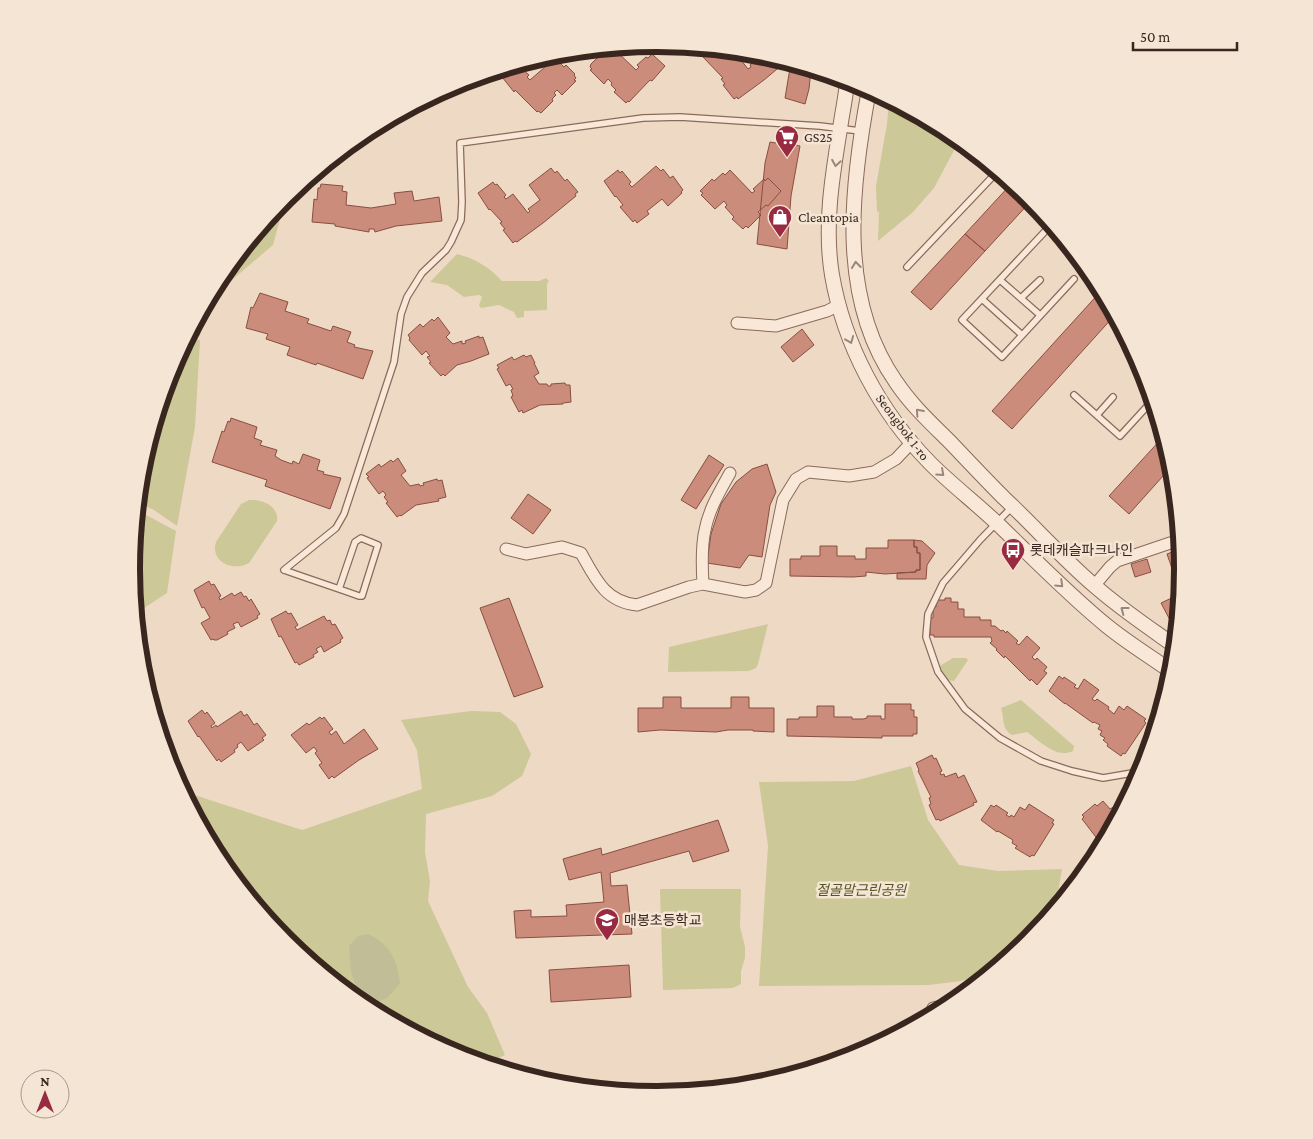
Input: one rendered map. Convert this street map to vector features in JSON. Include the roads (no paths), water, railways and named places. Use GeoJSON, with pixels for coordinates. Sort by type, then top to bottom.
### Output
{"type":"FeatureCollection","features":[{"type":"Feature","properties":{"kind":"street","name":"Seongbok 1-ro"},"geometry":{"type":"LineString","coordinates":[[846,89],[829,215],[832,274],[850,340],[874,389],[891,415],[930,463],[1096,616],[1164,667]]}},
{"type":"Feature","properties":{"kind":"street","name":"Seongbok 1-ro"},"geometry":{"type":"LineString","coordinates":[[868,98],[862,132],[853,225],[862,302],[880,355],[895,382],[911,403],[1013,506],[1094,586],[1122,609],[1168,640]]}},
{"type":"Feature","properties":{"kind":"street"},"geometry":{"type":"LineString","coordinates":[[737,324],[776,326],[827,311],[839,305]]}},
{"type":"Feature","properties":{"kind":"street"},"geometry":{"type":"LineString","coordinates":[[506,549],[526,554],[562,547],[581,553],[597,582],[614,598],[628,604],[637,605],[689,586],[703,584],[745,592],[756,590],[766,583],[783,500],[796,479],[808,472],[849,476],[874,472],[896,459],[912,442]]}},
{"type":"Feature","properties":{"kind":"street"},"geometry":{"type":"LineString","coordinates":[[703,584],[704,531],[712,506],[730,473]]}},
{"type":"Feature","properties":{"kind":"street"},"geometry":{"type":"LineString","coordinates":[[1094,586],[1117,561],[1172,542]]}},
{"type":"Feature","properties":{"kind":"lane"},"geometry":{"type":"LineString","coordinates":[[339,589],[355,542],[361,538],[378,545],[362,596],[339,589],[284,570],[336,528],[344,514],[394,362],[401,314],[407,297],[422,273],[451,242],[461,220],[460,143],[643,118],[680,117],[840,128],[862,132]]}},
{"type":"Feature","properties":{"kind":"lane"},"geometry":{"type":"LineString","coordinates":[[907,268],[992,177]]}},
{"type":"Feature","properties":{"kind":"lane"},"geometry":{"type":"LineString","coordinates":[[1046,230],[962,320],[1002,357],[1074,279]]}},
{"type":"Feature","properties":{"kind":"lane"},"geometry":{"type":"LineString","coordinates":[[1000,280],[1040,315]]}},
{"type":"Feature","properties":{"kind":"lane"},"geometry":{"type":"LineString","coordinates":[[1021,298],[1040,280]]}},
{"type":"Feature","properties":{"kind":"lane"},"geometry":{"type":"LineString","coordinates":[[982,299],[1022,335]]}},
{"type":"Feature","properties":{"kind":"lane"},"geometry":{"type":"LineString","coordinates":[[1074,394],[1120,436],[1147,406]]}},
{"type":"Feature","properties":{"kind":"lane"},"geometry":{"type":"LineString","coordinates":[[1097,416],[1113,398]]}},
{"type":"Feature","properties":{"kind":"lane"},"geometry":{"type":"LineString","coordinates":[[1013,506],[980,540],[943,583],[928,614],[926,638],[938,672],[965,709],[1000,738],[1041,761],[1072,772],[1102,778],[1131,773]]}},
{"type":"Feature","properties":{"kind":"place","name":"GS25"},"geometry":{"type":"Point","coordinates":[787,158]}},
{"type":"Feature","properties":{"kind":"place","name":"Cleantopia"},"geometry":{"type":"Point","coordinates":[780,238]}},
{"type":"Feature","properties":{"kind":"place","name":"롯데캐슬파크나인"},"geometry":{"type":"Point","coordinates":[1013,571]}},
{"type":"Feature","properties":{"kind":"place","name":"매봉초등학교"},"geometry":{"type":"Point","coordinates":[607,941]}},
{"type":"Feature","properties":{"kind":"park label","name":"절골말근린공원"},"geometry":{"type":"Point","coordinates":[861,890]}}]}
